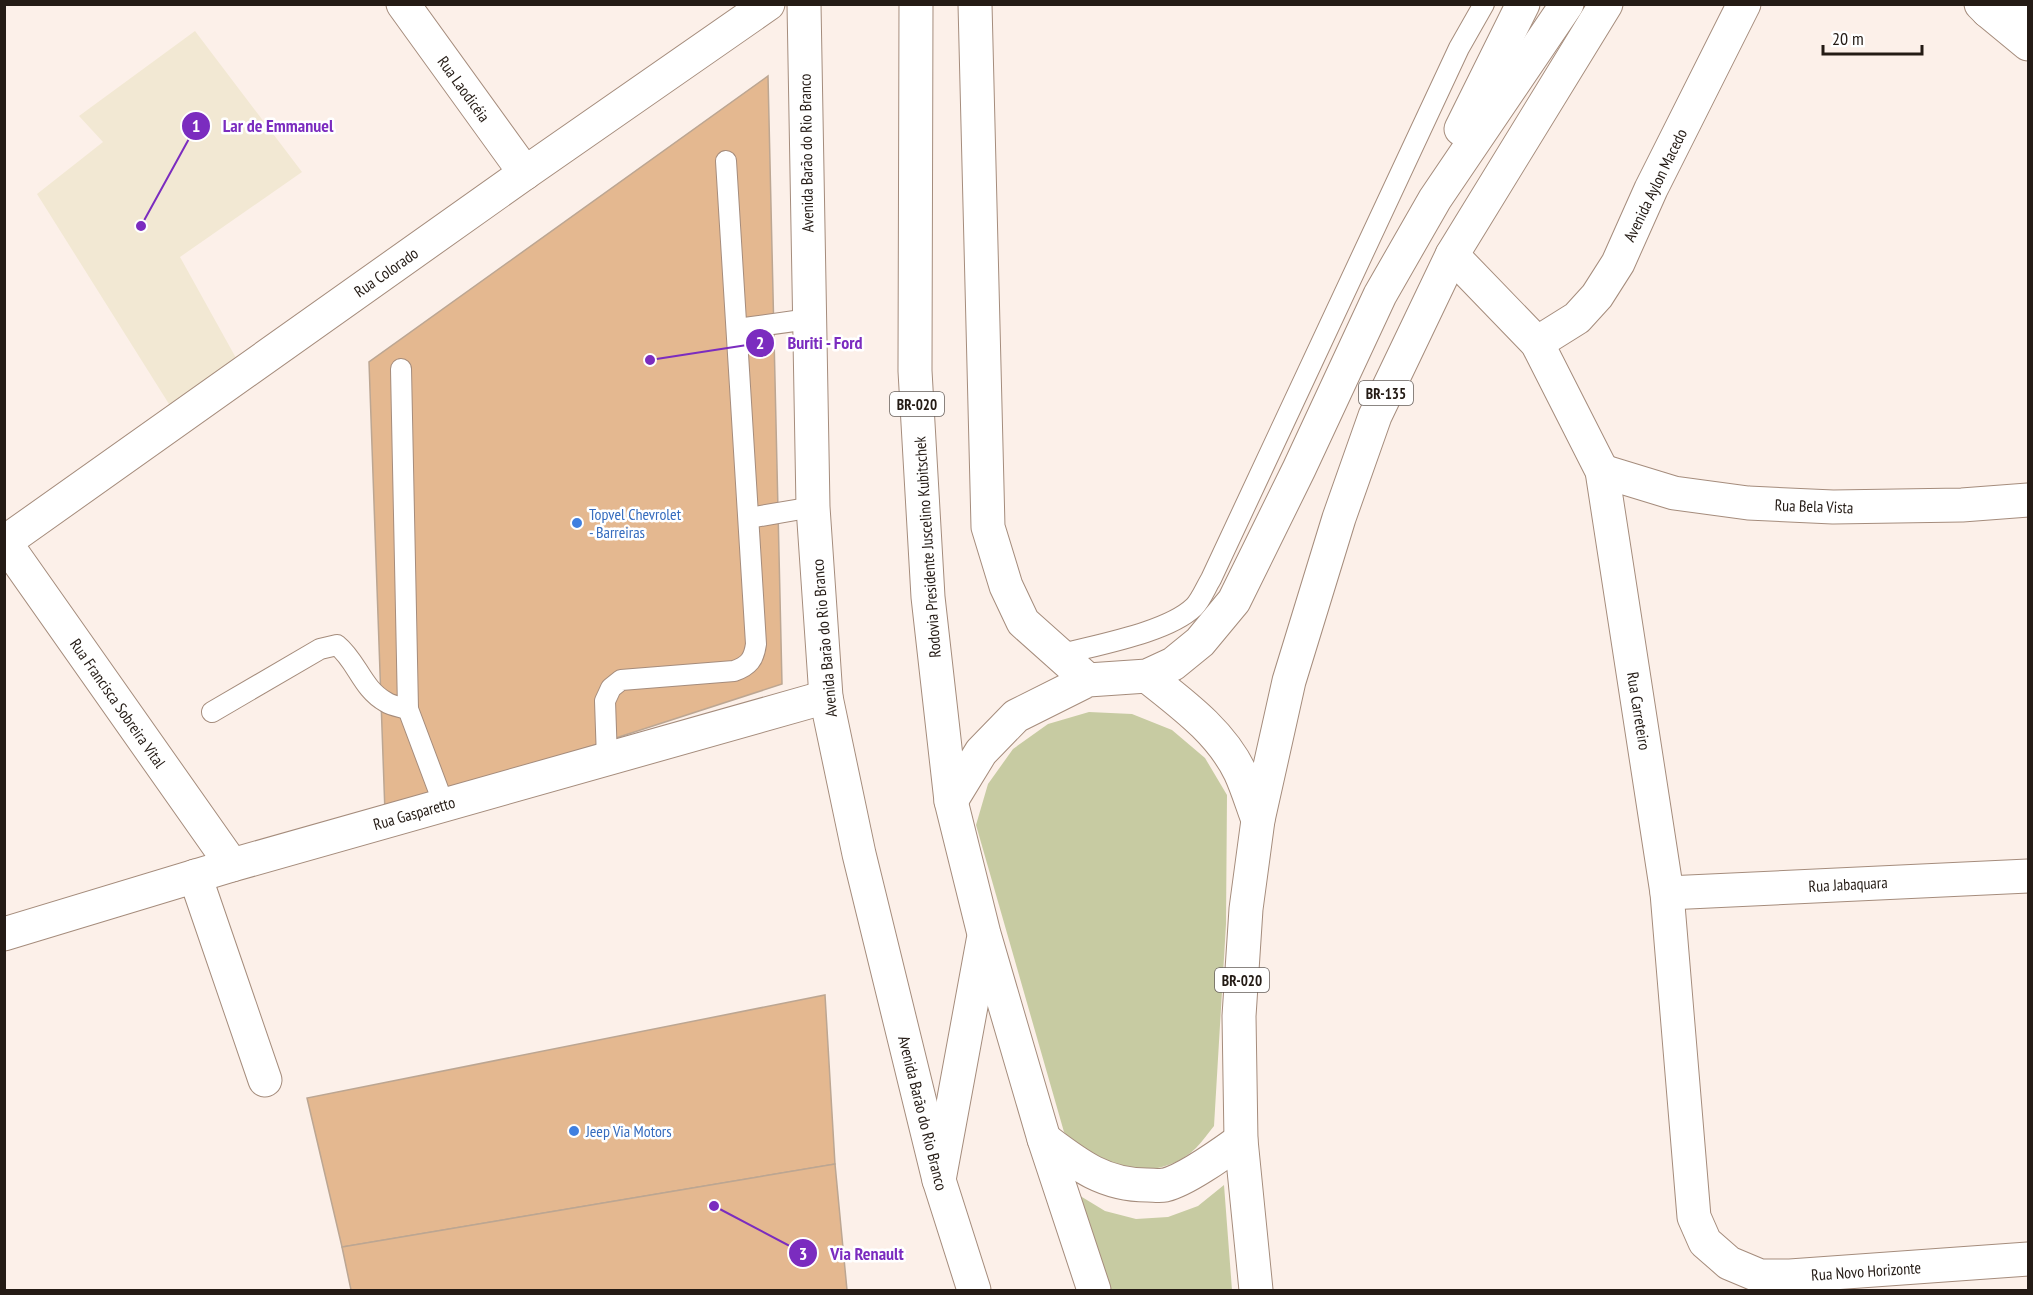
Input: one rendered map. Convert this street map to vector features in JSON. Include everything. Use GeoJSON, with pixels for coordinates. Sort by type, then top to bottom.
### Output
{"type":"FeatureCollection","features":[{"type":"Feature","properties":{"kind":"main road","name":"Rua Laodicéia"},"geometry":{"type":"LineString","coordinates":[[403,4],[525,173]]}},
{"type":"Feature","properties":{"kind":"main road","name":"Rua Colorado"},"geometry":{"type":"LineString","coordinates":[[4,542],[768,4]]}},
{"type":"Feature","properties":{"kind":"main road","name":"Avenida Barão do Rio Branco"},"geometry":{"type":"LineString","coordinates":[[804,4],[813,507],[826,697],[859,854],[939,1180],[974,1290]]}},
{"type":"Feature","properties":{"kind":"main road","name":"Rodovia Presidente Juscelino Kubitschek"},"geometry":{"type":"LineString","coordinates":[[916,4],[915,371],[928,597],[951,801]]}},
{"type":"Feature","properties":{"kind":"main road"},"geometry":{"type":"LineString","coordinates":[[1380,295],[1523,4]]}},
{"type":"Feature","properties":{"kind":"main road","name":"BR-135"},"geometry":{"type":"LineString","coordinates":[[1147,676],[1173,664],[1200,642],[1234,601],[1299,469],[1380,295],[1435,199],[1567,4]]}},
{"type":"Feature","properties":{"kind":"main road","name":"BR-135"},"geometry":{"type":"LineString","coordinates":[[1258,820],[1289,681],[1339,518],[1375,416],[1452,255],[1606,4]]}},
{"type":"Feature","properties":{"kind":"main road","name":"Avenida Aylon Macedo"},"geometry":{"type":"LineString","coordinates":[[1537,343],[1577,318],[1597,296],[1618,263],[1651,189],[1744,4]]}},
{"type":"Feature","properties":{"kind":"main road"},"geometry":{"type":"LineString","coordinates":[[1985,8],[2020,8],[2025,4]]}},
{"type":"Feature","properties":{"kind":"main road"},"geometry":{"type":"LineString","coordinates":[[976,7],[975,62],[988,527],[1006,586],[1023,622],[1088,680]]}},
{"type":"Feature","properties":{"kind":"main road"},"geometry":{"type":"LineString","coordinates":[[1985,8],[2028,44]]}},
{"type":"Feature","properties":{"kind":"main road","name":"Rua Carreteiro"},"geometry":{"type":"LineString","coordinates":[[1452,255],[1537,343],[1602,471],[1667,893],[1694,1217]]}},
{"type":"Feature","properties":{"kind":"main road","name":"Rua Bela Vista"},"geometry":{"type":"LineString","coordinates":[[1602,471],[1674,493],[1748,503],[1857,507],[1962,506],[2028,500]]}},
{"type":"Feature","properties":{"kind":"main road","name":"Rua Francisca Sobreira Vital"},"geometry":{"type":"LineString","coordinates":[[4,542],[232,865]]}},
{"type":"Feature","properties":{"kind":"main road"},"geometry":{"type":"LineString","coordinates":[[951,801],[981,752],[1016,716],[1088,680],[1147,676]]}},
{"type":"Feature","properties":{"kind":"main road","name":"BR-020"},"geometry":{"type":"LineString","coordinates":[[1147,676],[1189,709],[1218,737],[1240,771],[1258,820],[1246,909],[1239,1016],[1241,1140],[1256,1290]]}},
{"type":"Feature","properties":{"kind":"main road","name":"Rua Gasparetto"},"geometry":{"type":"LineString","coordinates":[[4,934],[232,865],[826,697]]}},
{"type":"Feature","properties":{"kind":"main road","name":"BR-020"},"geometry":{"type":"LineString","coordinates":[[951,801],[984,934],[1044,1139],[1094,1290]]}},
{"type":"Feature","properties":{"kind":"main road"},"geometry":{"type":"LineString","coordinates":[[195,876],[265,1080]]}},
{"type":"Feature","properties":{"kind":"main road","name":"Rua Jabaquara"},"geometry":{"type":"LineString","coordinates":[[1667,893],[2028,876]]}},
{"type":"Feature","properties":{"kind":"main road"},"geometry":{"type":"LineString","coordinates":[[939,1180],[984,934]]}},
{"type":"Feature","properties":{"kind":"main road"},"geometry":{"type":"LineString","coordinates":[[1044,1139],[1086,1170],[1114,1182],[1138,1185],[1166,1185],[1197,1169],[1241,1140]]}},
{"type":"Feature","properties":{"kind":"main road","name":"Rua Novo Horizonte"},"geometry":{"type":"LineString","coordinates":[[1694,1217],[1705,1242],[1729,1263],[1760,1276],[1790,1276],[2028,1259]]}},
{"type":"Feature","properties":{"kind":"lane"},"geometry":{"type":"LineString","coordinates":[[1059,656],[1170,622],[1195,606],[1216,568],[1459,48],[1484,4]]}},
{"type":"Feature","properties":{"kind":"lane"},"geometry":{"type":"LineString","coordinates":[[607,759],[605,701],[611,688],[621,680],[734,671],[744,668],[754,658],[756,644],[749,518],[726,161]]}},
{"type":"Feature","properties":{"kind":"lane"},"geometry":{"type":"LineString","coordinates":[[737,328],[809,319]]}},
{"type":"Feature","properties":{"kind":"lane"},"geometry":{"type":"LineString","coordinates":[[401,369],[408,709],[444,805]]}},
{"type":"Feature","properties":{"kind":"lane"},"geometry":{"type":"LineString","coordinates":[[749,518],[813,507]]}},
{"type":"Feature","properties":{"kind":"lane"},"geometry":{"type":"LineString","coordinates":[[212,712],[320,649],[337,645],[346,652],[372,692],[387,703],[408,709]]}},
{"type":"Feature","properties":{"kind":"shaded area"},"geometry":{"type":"Polygon","coordinates":[[[195,31],[302,172],[180,257],[241,367],[174,412],[37,194],[103,142],[79,116],[195,31]]]}},
{"type":"Feature","properties":{"kind":"green space"},"geometry":{"type":"Polygon","coordinates":[[[1089,712],[1132,714],[1172,730],[1205,758],[1227,795],[1226,924],[1214,1126],[1199,1145],[1184,1157],[1171,1164],[1141,1170],[1110,1167],[1096,1161],[1084,1153],[1064,1132],[976,825],[988,784],[1013,749],[1048,724],[1089,712]]]}},
{"type":"Feature","properties":{"kind":"green space"},"geometry":{"type":"Polygon","coordinates":[[[1224,1185],[1232,1290],[1110,1290],[1077,1194],[1105,1211],[1136,1219],[1168,1217],[1198,1206],[1224,1185]]]}},
{"type":"Feature","properties":{"kind":"building","name":"Topvel Chevrolet - Barreiras"},"geometry":{"type":"Polygon","coordinates":[[[768,76],[782,684],[385,813],[369,362],[768,76]]]}},
{"type":"Feature","properties":{"kind":"building","name":"Jeep Via Motors"},"geometry":{"type":"Polygon","coordinates":[[[825,995],[835,1164],[342,1247],[307,1098],[825,995]]]}},
{"type":"Feature","properties":{"kind":"building"},"geometry":{"type":"Polygon","coordinates":[[[835,1164],[847,1290],[351,1290],[342,1247],[835,1164]]]}},
{"type":"Feature","properties":{"kind":"place","name":"Lar de Emmanuel"},"geometry":{"type":"Point","coordinates":[141,226]}},
{"type":"Feature","properties":{"kind":"place","name":"Buriti - Ford"},"geometry":{"type":"Point","coordinates":[650,360]}},
{"type":"Feature","properties":{"kind":"place","name":"Topvel Chevrolet - Barreiras"},"geometry":{"type":"Point","coordinates":[577,523]}},
{"type":"Feature","properties":{"kind":"place","name":"Jeep Via Motors"},"geometry":{"type":"Point","coordinates":[574,1131]}},
{"type":"Feature","properties":{"kind":"place","name":"Via Renault"},"geometry":{"type":"Point","coordinates":[714,1206]}}]}
